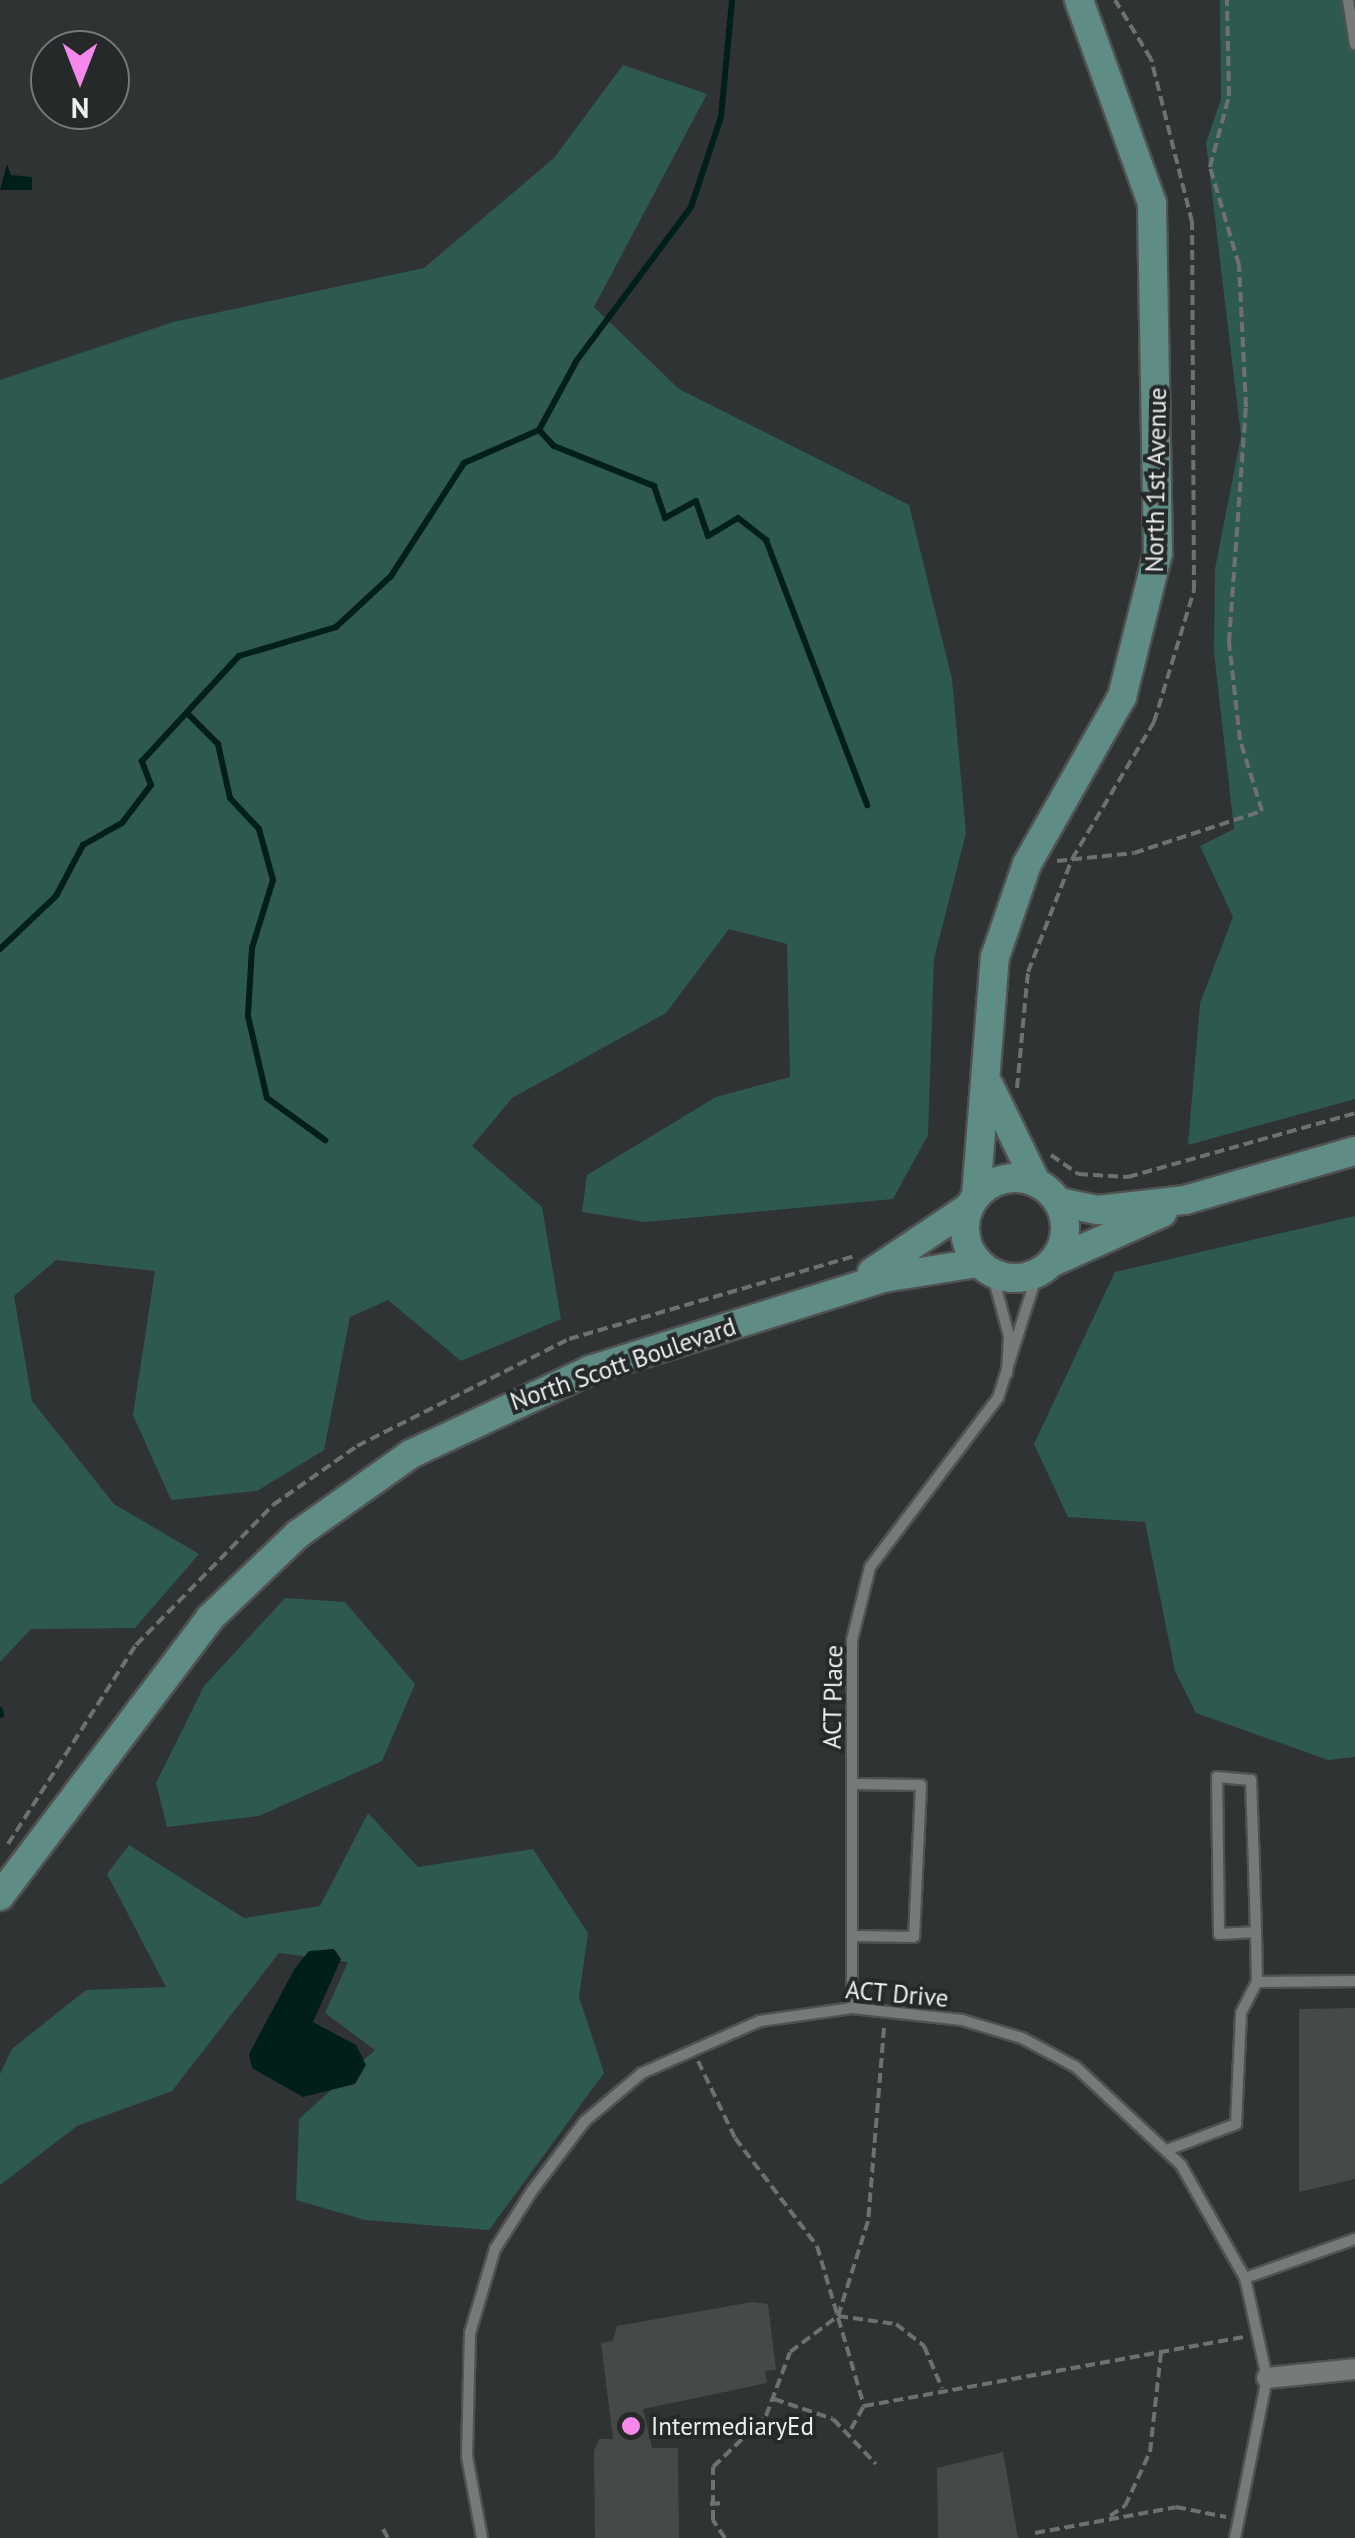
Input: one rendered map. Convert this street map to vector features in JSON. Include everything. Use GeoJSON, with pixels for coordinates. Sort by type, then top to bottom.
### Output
{"type":"FeatureCollection","features":[{"type":"Feature","properties":{"kind":"main road","name":"North 1st Avenue"},"geometry":{"type":"LineString","coordinates":[[973,1202],[982,1057],[995,957],[1027,864],[1122,698],[1158,553],[1152,203],[1078,0]]}},
{"type":"Feature","properties":{"kind":"main road","name":"North 1st Avenue"},"geometry":{"type":"LineString","coordinates":[[982,1057],[1009,1141],[1036,1182]]}},
{"type":"Feature","properties":{"kind":"main road"},"geometry":{"type":"LineString","coordinates":[[1185,1200],[1045,1268],[985,1268],[964,1231],[973,1202],[1003,1179],[1036,1182],[1059,1202],[1098,1210],[1185,1200],[1355,1152]]}},
{"type":"Feature","properties":{"kind":"main road","name":"North Scott Boulevard"},"geometry":{"type":"LineString","coordinates":[[850,1287],[973,1202]]}},
{"type":"Feature","properties":{"kind":"main road"},"geometry":{"type":"LineString","coordinates":[[1045,1268],[1066,1233],[1059,1202]]}},
{"type":"Feature","properties":{"kind":"main road","name":"North Scott Boulevard"},"geometry":{"type":"LineString","coordinates":[[0,1896],[210,1618],[347,1496],[533,1392],[850,1287],[985,1268]]}},
{"type":"Feature","properties":{"kind":"street"},"geometry":{"type":"LineString","coordinates":[[1267,2378],[1355,2369]]}},
{"type":"Feature","properties":{"kind":"lane"},"geometry":{"type":"LineString","coordinates":[[1348,0],[1355,44]]}},
{"type":"Feature","properties":{"kind":"lane"},"geometry":{"type":"LineString","coordinates":[[985,1268],[1008,1336],[1007,1374]]}},
{"type":"Feature","properties":{"kind":"lane","name":"ACT Place"},"geometry":{"type":"LineString","coordinates":[[852,2008],[852,1640],[870,1567],[1007,1374],[1045,1268]]}},
{"type":"Feature","properties":{"kind":"lane"},"geometry":{"type":"LineString","coordinates":[[1167,2150],[1236,2124],[1241,2013],[1257,1982],[1256,1932],[1251,1780],[1217,1777],[1219,1934],[1256,1932]]}},
{"type":"Feature","properties":{"kind":"lane"},"geometry":{"type":"LineString","coordinates":[[852,1784],[921,1784],[914,1937],[852,1936]]}},
{"type":"Feature","properties":{"kind":"lane"},"geometry":{"type":"LineString","coordinates":[[1257,1982],[1355,1981]]}},
{"type":"Feature","properties":{"kind":"lane","name":"ACT Drive"},"geometry":{"type":"LineString","coordinates":[[482,2538],[467,2456],[469,2352],[495,2250],[585,2121],[642,2073],[691,2047],[760,2021],[852,2008],[886,2008],[1022,2038],[1076,2066],[1167,2150],[1245,2278],[1267,2378],[1235,2538]]}},
{"type":"Feature","properties":{"kind":"lane"},"geometry":{"type":"LineString","coordinates":[[1245,2278],[1355,2239]]}},
{"type":"Feature","properties":{"kind":"path"},"geometry":{"type":"LineString","coordinates":[[1027,864],[1134,852],[1262,811],[1240,740],[1228,642],[1246,407],[1239,265],[1210,166],[1228,96],[1228,0]]}},
{"type":"Feature","properties":{"kind":"path"},"geometry":{"type":"LineString","coordinates":[[725,2538],[710,2504],[713,2467],[774,2398],[790,2352],[838,2316],[868,2221],[886,2008]]}},
{"type":"Feature","properties":{"kind":"path"},"geometry":{"type":"LineString","coordinates":[[691,2047],[735,2138],[817,2246],[864,2406],[852,2433]]}},
{"type":"Feature","properties":{"kind":"path"},"geometry":{"type":"LineString","coordinates":[[838,2316],[896,2324],[924,2346],[942,2390]]}},
{"type":"Feature","properties":{"kind":"path"},"geometry":{"type":"LineString","coordinates":[[864,2406],[1259,2334]]}},
{"type":"Feature","properties":{"kind":"path"},"geometry":{"type":"LineString","coordinates":[[1106,2518],[1125,2506],[1150,2452],[1161,2352]]}},
{"type":"Feature","properties":{"kind":"path"},"geometry":{"type":"LineString","coordinates":[[774,2398],[852,2433],[876,2464]]}},
{"type":"Feature","properties":{"kind":"path"},"geometry":{"type":"LineString","coordinates":[[710,2504],[724,2502]]}},
{"type":"Feature","properties":{"kind":"path"},"geometry":{"type":"LineString","coordinates":[[1035,2532],[1176,2508],[1240,2520]]}},
{"type":"Feature","properties":{"kind":"path"},"geometry":{"type":"LineString","coordinates":[[383,2528],[388,2538]]}},
{"type":"Feature","properties":{"kind":"shaded area"},"geometry":{"type":"Polygon","coordinates":[[[1220,0],[1355,0],[1355,1099],[1188,1145],[1200,1003],[1233,917],[1200,846],[1234,829],[1214,652],[1215,569],[1241,436],[1206,143],[1221,99],[1220,0]]]}},
{"type":"Feature","properties":{"kind":"shaded area"},"geometry":{"type":"Polygon","coordinates":[[[623,65],[707,94],[594,307],[679,389],[909,505],[952,679],[966,833],[934,959],[928,1135],[893,1199],[645,1222],[582,1212],[587,1175],[716,1097],[790,1077],[787,944],[729,929],[666,1013],[512,1098],[472,1146],[542,1207],[561,1319],[461,1361],[388,1300],[350,1317],[324,1450],[257,1491],[171,1500],[133,1415],[155,1271],[56,1260],[14,1296],[32,1401],[114,1504],[199,1554],[135,1628],[31,1629],[0,1662],[0,380],[173,322],[424,268],[554,158],[623,65]]]}},
{"type":"Feature","properties":{"kind":"shaded area"},"geometry":{"type":"Polygon","coordinates":[[[7,164],[11,175],[32,177],[32,190],[0,190],[7,164]]]}},
{"type":"Feature","properties":{"kind":"shaded area"},"geometry":{"type":"Polygon","coordinates":[[[1355,1216],[1355,1757],[1328,1760],[1196,1713],[1175,1671],[1145,1522],[1068,1517],[1034,1444],[1115,1272],[1355,1216]]]}},
{"type":"Feature","properties":{"kind":"shaded area"},"geometry":{"type":"Polygon","coordinates":[[[285,1598],[345,1602],[415,1684],[382,1761],[259,1816],[167,1827],[156,1783],[204,1686],[285,1598]]]}},
{"type":"Feature","properties":{"kind":"shaded area"},"geometry":{"type":"Polygon","coordinates":[[[368,1813],[418,1867],[533,1849],[588,1933],[579,1997],[604,2073],[489,2230],[365,2220],[296,2200],[299,2119],[375,2050],[325,2013],[348,1962],[279,1953],[172,2091],[77,2126],[0,2185],[0,2074],[12,2049],[86,1990],[166,1987],[107,1874],[129,1845],[244,1918],[320,1906],[368,1813]]]}},
{"type":"Feature","properties":{"kind":"shaded area"},"geometry":{"type":"Polygon","coordinates":[[[334,1949],[341,1959],[313,2022],[356,2045],[366,2065],[355,2084],[303,2097],[252,2068],[249,2054],[295,1968],[309,1951],[334,1949]]]}},
{"type":"Feature","properties":{"kind":"building"},"geometry":{"type":"Polygon","coordinates":[[[1355,2008],[1355,2179],[1299,2192],[1299,2009],[1355,2008]]]}},
{"type":"Feature","properties":{"kind":"building","name":"IntermediaryEd"},"geometry":{"type":"Polygon","coordinates":[[[752,2302],[768,2304],[776,2370],[765,2371],[767,2383],[643,2409],[652,2448],[678,2448],[679,2538],[595,2538],[594,2451],[599,2439],[613,2439],[601,2343],[613,2341],[617,2326],[752,2302]]]}},
{"type":"Feature","properties":{"kind":"building"},"geometry":{"type":"Polygon","coordinates":[[[1003,2452],[1018,2538],[938,2538],[937,2468],[1003,2452]]]}},
{"type":"Feature","properties":{"kind":"waterway"},"geometry":{"type":"LineString","coordinates":[[0,949],[56,896],[83,845],[122,823],[151,785],[142,761],[239,656],[336,627],[391,576],[464,463],[539,430],[577,360],[691,207],[721,117],[732,0]]}},
{"type":"Feature","properties":{"kind":"waterway"},"geometry":{"type":"LineString","coordinates":[[539,430],[554,446],[654,486],[665,518],[696,501],[708,536],[738,518],[766,540],[867,805]]}},
{"type":"Feature","properties":{"kind":"waterway"},"geometry":{"type":"LineString","coordinates":[[187,713],[218,744],[230,798],[259,829],[273,880],[252,948],[248,1016],[267,1098],[325,1140]]}},
{"type":"Feature","properties":{"kind":"waterway"},"geometry":{"type":"LineString","coordinates":[[0,1710],[1,1715]]}},
{"type":"Feature","properties":{"kind":"place","name":"IntermediaryEd"},"geometry":{"type":"Point","coordinates":[631,2426]}}]}
